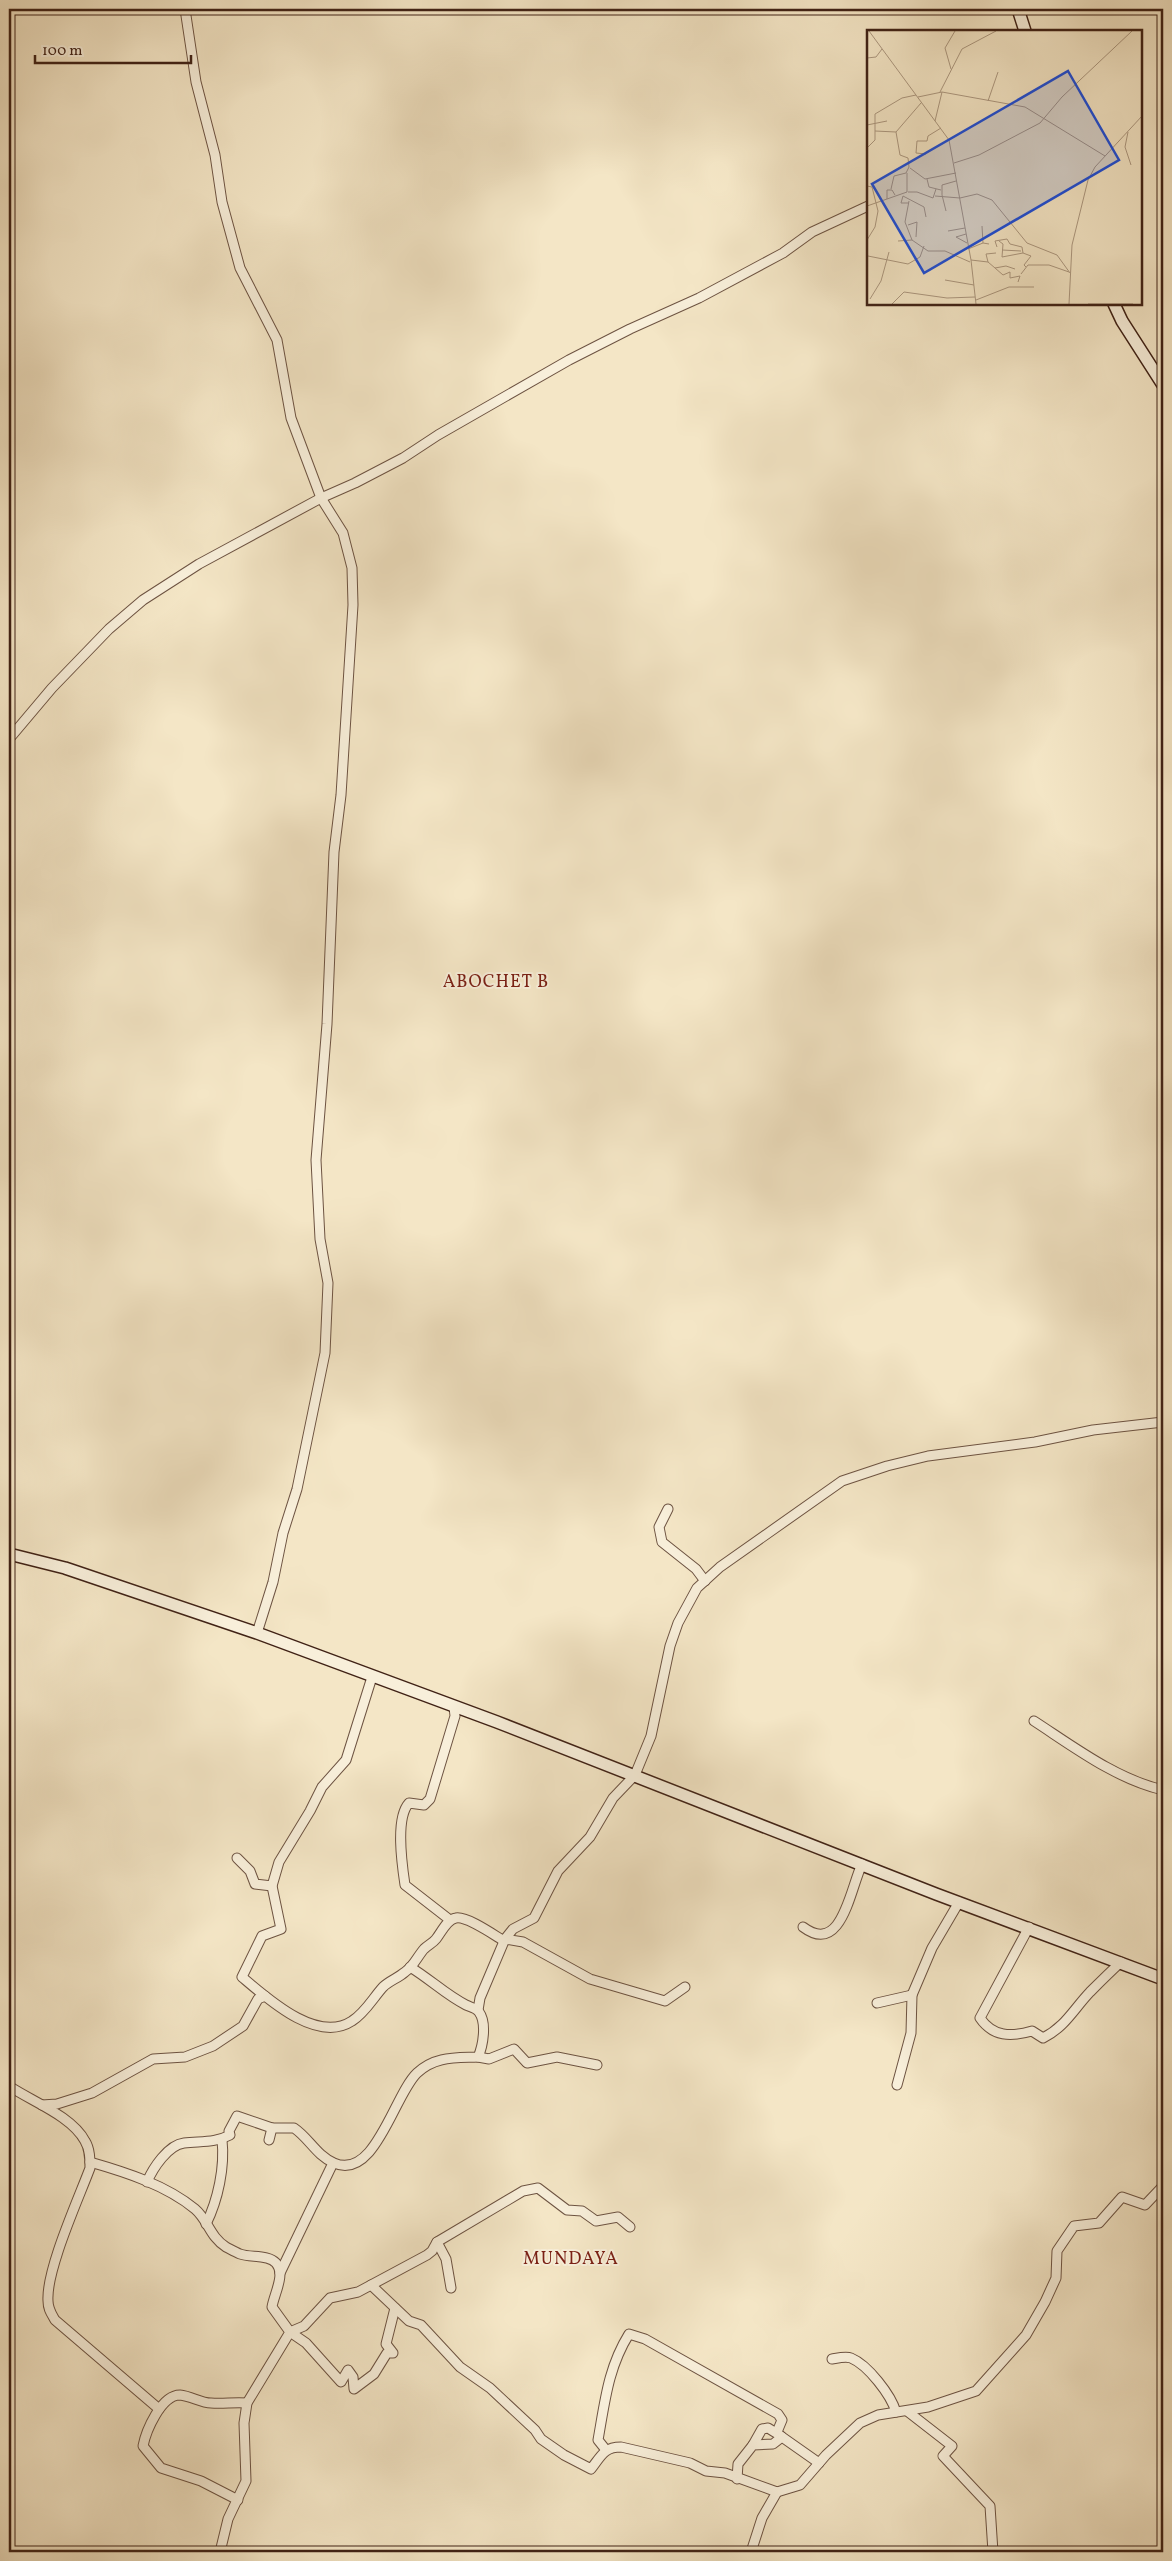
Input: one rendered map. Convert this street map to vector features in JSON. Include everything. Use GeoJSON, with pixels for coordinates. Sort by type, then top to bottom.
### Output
{"type":"FeatureCollection","features":[{"type":"Feature","properties":{"kind":"main road"},"geometry":{"type":"LineString","coordinates":[[1018,9],[1025,30]]}},
{"type":"Feature","properties":{"kind":"main road"},"geometry":{"type":"LineString","coordinates":[[1114,305],[1122,321],[1163,385]]}},
{"type":"Feature","properties":{"kind":"main road"},"geometry":{"type":"LineString","coordinates":[[9,1554],[65,1568],[257,1634],[635,1775],[959,1902],[1163,1979]]}},
{"type":"Feature","properties":{"kind":"street"},"geometry":{"type":"LineString","coordinates":[[186,9],[191,56],[215,155],[222,202],[240,268],[277,340],[291,418],[320,498],[343,533],[352,568],[353,605],[341,795],[334,852],[327,1024],[316,1160],[320,1239],[328,1283],[325,1354],[302,1466],[283,1533],[273,1582],[257,1634]]}},
{"type":"Feature","properties":{"kind":"street"},"geometry":{"type":"LineString","coordinates":[[9,739],[52,688],[109,629],[143,600],[199,564],[320,498],[356,483],[403,458],[438,434],[569,360],[630,328],[699,298],[776,256],[812,232],[867,206]]}},
{"type":"Feature","properties":{"kind":"street"},"geometry":{"type":"LineString","coordinates":[[478,2010],[480,1998],[505,1940],[513,1929],[534,1918],[558,1871],[590,1837],[613,1798],[635,1775],[651,1736],[670,1646],[678,1623],[697,1588],[720,1567],[842,1481],[887,1466],[928,1456],[1035,1442],[1102,1429],[1163,1422]]}},
{"type":"Feature","properties":{"kind":"street"},"geometry":{"type":"LineString","coordinates":[[668,1509],[659,1527],[662,1542],[696,1569],[705,1581]]}},
{"type":"Feature","properties":{"kind":"street"},"geometry":{"type":"LineString","coordinates":[[372,1677],[346,1760],[322,1787],[310,1811],[279,1862],[272,1886],[280,1929],[262,1936],[242,1977],[265,1996],[304,2022],[327,2029],[351,2022],[384,1986],[410,1968],[422,1951],[435,1941],[450,1920],[457,1917],[505,1940],[524,1942],[590,1979],[665,2001],[685,1987]]}},
{"type":"Feature","properties":{"kind":"street"},"geometry":{"type":"LineString","coordinates":[[450,1920],[405,1885],[400,1839],[404,1807],[408,1803],[424,1805],[430,1799],[453,1724],[454,1707]]}},
{"type":"Feature","properties":{"kind":"street"},"geometry":{"type":"LineString","coordinates":[[1034,1721],[1098,1762],[1135,1781],[1163,1790]]}},
{"type":"Feature","properties":{"kind":"street"},"geometry":{"type":"LineString","coordinates":[[237,1858],[250,1871],[255,1884],[272,1886]]}},
{"type":"Feature","properties":{"kind":"street"},"geometry":{"type":"LineString","coordinates":[[802,1927],[812,1934],[825,1935],[837,1926],[862,1864]]}},
{"type":"Feature","properties":{"kind":"street"},"geometry":{"type":"LineString","coordinates":[[897,2085],[911,2033],[912,1995],[932,1948],[959,1902]]}},
{"type":"Feature","properties":{"kind":"street"},"geometry":{"type":"LineString","coordinates":[[1029,1928],[980,2018],[985,2026],[997,2034],[1009,2036],[1032,2032],[1043,2038],[1054,2033],[1064,2025],[1089,1993],[1121,1962]]}},
{"type":"Feature","properties":{"kind":"street"},"geometry":{"type":"LineString","coordinates":[[410,1968],[432,1980],[457,2000],[478,2010],[482,2017],[483,2032],[478,2057]]}},
{"type":"Feature","properties":{"kind":"street"},"geometry":{"type":"LineString","coordinates":[[877,2003],[912,1995]]}},
{"type":"Feature","properties":{"kind":"street"},"geometry":{"type":"LineString","coordinates":[[41,2105],[57,2104],[92,2093],[154,2059],[185,2056],[213,2046],[243,2026],[258,1999],[265,1996]]}},
{"type":"Feature","properties":{"kind":"street"},"geometry":{"type":"LineString","coordinates":[[147,2182],[164,2156],[182,2144],[222,2140],[230,2135],[229,2131],[237,2116],[272,2128],[294,2128],[315,2151],[333,2163],[350,2166],[369,2153],[384,2130],[404,2089],[417,2073],[428,2065],[448,2057],[489,2059],[514,2050],[527,2063],[557,2057],[597,2065]]}},
{"type":"Feature","properties":{"kind":"street"},"geometry":{"type":"LineString","coordinates":[[9,2086],[80,2132],[87,2143],[90,2168],[56,2258],[48,2299],[49,2310],[54,2320],[159,2410]]}},
{"type":"Feature","properties":{"kind":"street"},"geometry":{"type":"LineString","coordinates":[[269,2140],[272,2128]]}},
{"type":"Feature","properties":{"kind":"street"},"geometry":{"type":"LineString","coordinates":[[206,2224],[216,2199],[222,2157],[222,2140]]}},
{"type":"Feature","properties":{"kind":"street"},"geometry":{"type":"LineString","coordinates":[[90,2162],[147,2182],[189,2205],[197,2210],[216,2240],[241,2254],[273,2260],[277,2263],[280,2273]]}},
{"type":"Feature","properties":{"kind":"street"},"geometry":{"type":"LineString","coordinates":[[333,2163],[280,2273],[272,2307],[290,2332],[306,2343],[340,2382],[348,2370],[353,2377],[354,2389],[374,2374],[387,2353],[393,2353],[386,2344],[395,2308]]}},
{"type":"Feature","properties":{"kind":"street"},"geometry":{"type":"LineString","coordinates":[[371,2285],[409,2321],[421,2325],[460,2367],[490,2388],[535,2430],[541,2439],[564,2455],[591,2468],[606,2450],[611,2447],[621,2447],[690,2463],[706,2471],[716,2471],[777,2492],[800,2485],[819,2463],[860,2423],[878,2415],[928,2407],[976,2391],[1026,2335],[1046,2302],[1056,2278],[1057,2251],[1074,2226],[1099,2223],[1122,2197],[1144,2206],[1163,2186]]}},
{"type":"Feature","properties":{"kind":"street"},"geometry":{"type":"LineString","coordinates":[[220,2552],[228,2519],[238,2500],[247,2472],[244,2423],[246,2403],[290,2332],[304,2326],[330,2298],[358,2292],[427,2255],[432,2251],[437,2242],[513,2196],[538,2188],[567,2210],[582,2211],[596,2221],[618,2216],[630,2227]]}},
{"type":"Feature","properties":{"kind":"street"},"geometry":{"type":"LineString","coordinates":[[437,2242],[446,2259],[451,2288]]}},
{"type":"Feature","properties":{"kind":"street"},"geometry":{"type":"LineString","coordinates":[[606,2450],[598,2440],[610,2372],[618,2351],[629,2334],[645,2339],[778,2414],[782,2420],[779,2434],[773,2444],[753,2445]]}},
{"type":"Feature","properties":{"kind":"street"},"geometry":{"type":"LineString","coordinates":[[832,2359],[850,2358],[860,2364],[883,2386],[896,2412]]}},
{"type":"Feature","properties":{"kind":"street"},"geometry":{"type":"LineString","coordinates":[[238,2500],[201,2481],[168,2471],[150,2458],[143,2446],[149,2427],[159,2410],[178,2395],[210,2403],[246,2403]]}},
{"type":"Feature","properties":{"kind":"street"},"geometry":{"type":"LineString","coordinates":[[907,2411],[952,2446],[943,2456],[990,2506],[993,2552]]}},
{"type":"Feature","properties":{"kind":"street"},"geometry":{"type":"LineString","coordinates":[[737,2478],[738,2464],[762,2430],[768,2428],[819,2463]]}},
{"type":"Feature","properties":{"kind":"street"},"geometry":{"type":"LineString","coordinates":[[751,2552],[762,2518],[777,2492]]}},
{"type":"Feature","properties":{"kind":"district","name":"ABOCHET B"},"geometry":{"type":"Point","coordinates":[496,981]}},
{"type":"Feature","properties":{"kind":"district","name":"MUNDAYA"},"geometry":{"type":"Point","coordinates":[571,2258]}}]}
